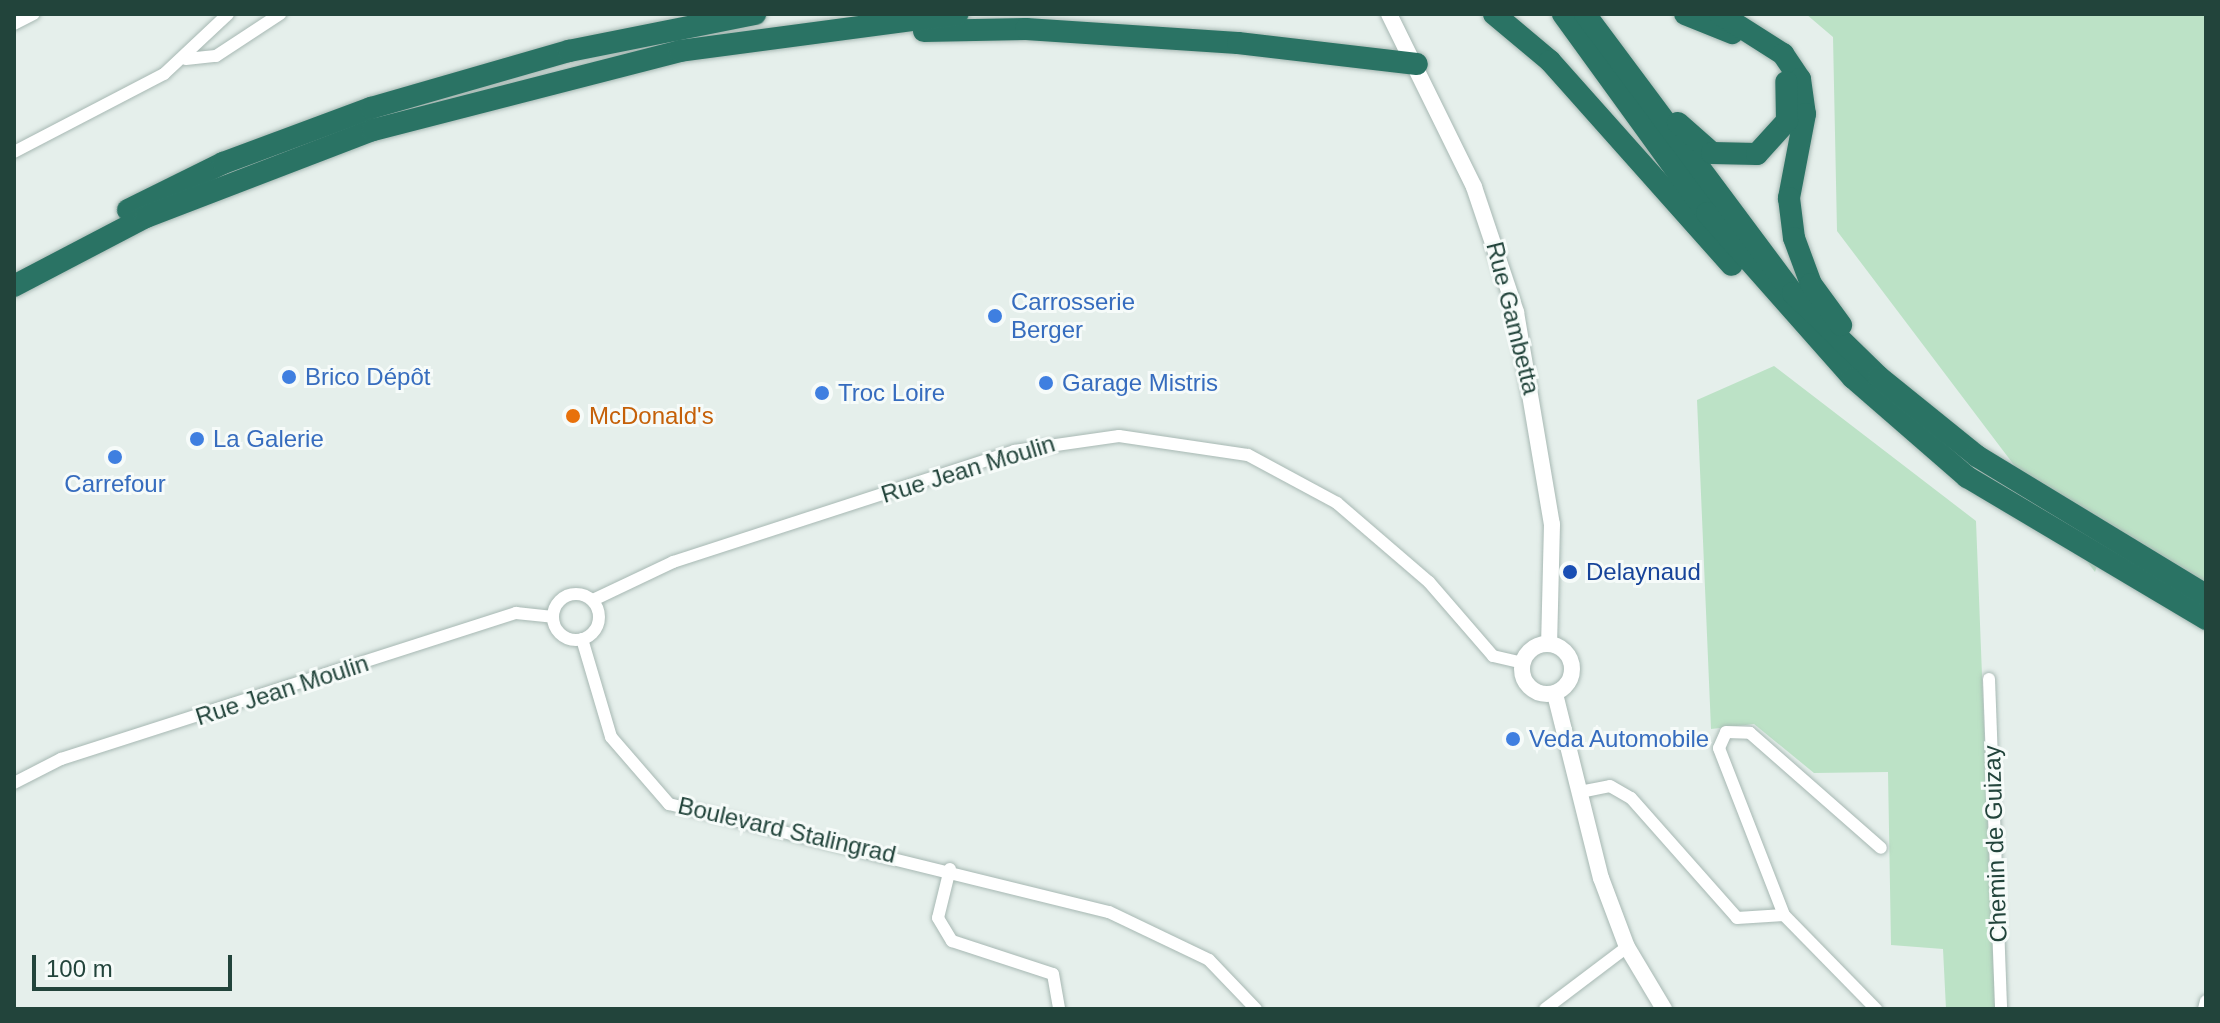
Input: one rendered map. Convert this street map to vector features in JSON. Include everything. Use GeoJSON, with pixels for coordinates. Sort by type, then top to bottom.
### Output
{"type":"FeatureCollection","features":[{"type":"Feature","properties":{"kind":"highway"},"geometry":{"type":"LineString","coordinates":[[14,270],[273,143],[466,79],[701,23],[755,14]]}},
{"type":"Feature","properties":{"kind":"highway"},"geometry":{"type":"LineString","coordinates":[[14,286],[146,217],[285,161],[530,86],[747,39],[958,14]]}},
{"type":"Feature","properties":{"kind":"highway"},"geometry":{"type":"LineString","coordinates":[[1494,14],[1550,61],[1743,277],[1788,311],[1967,477],[2206,619]]}},
{"type":"Feature","properties":{"kind":"highway"},"geometry":{"type":"LineString","coordinates":[[1563,14],[1788,311]]}},
{"type":"Feature","properties":{"kind":"highway"},"geometry":{"type":"LineString","coordinates":[[1618,61],[1712,153],[1742,158],[1769,146],[1790,105],[1781,70],[1739,37],[1685,14]]}},
{"type":"Feature","properties":{"kind":"highway"},"geometry":{"type":"LineString","coordinates":[[1720,14],[1783,54],[1800,79],[1805,114],[1789,198],[1794,238],[1811,284],[1879,377]]}},
{"type":"Feature","properties":{"kind":"highway"},"geometry":{"type":"LineString","coordinates":[[1587,16],[1793,293],[1879,377],[1977,456],[2206,595]]}},
{"type":"Feature","properties":{"kind":"highway"},"geometry":{"type":"LineString","coordinates":[[747,39],[1026,29],[1238,43],[1417,64]]}},
{"type":"Feature","properties":{"kind":"main road","name":"Rue Gambetta"},"geometry":{"type":"LineString","coordinates":[[1389,14],[1417,64],[1474,187],[1516,312],[1552,524],[1549,644]]}},
{"type":"Feature","properties":{"kind":"main road"},"geometry":{"type":"LineString","coordinates":[[1549,644],[1563,649],[1572,666],[1567,685],[1555,694],[1531,689],[1523,663],[1549,644]]}},
{"type":"Feature","properties":{"kind":"main road"},"geometry":{"type":"LineString","coordinates":[[1555,694],[1585,791],[1601,878],[1627,947],[1664,1009]]}},
{"type":"Feature","properties":{"kind":"street"},"geometry":{"type":"LineString","coordinates":[[14,24],[34,14]]}},
{"type":"Feature","properties":{"kind":"street"},"geometry":{"type":"LineString","coordinates":[[14,152],[186,59],[228,14]]}},
{"type":"Feature","properties":{"kind":"street"},"geometry":{"type":"LineString","coordinates":[[186,59],[216,56],[280,14]]}},
{"type":"Feature","properties":{"kind":"street","name":"Rue Jean Moulin"},"geometry":{"type":"LineString","coordinates":[[593,600],[673,562],[1014,451],[1119,436],[1248,455],[1337,503],[1429,582],[1493,656],[1523,663]]}},
{"type":"Feature","properties":{"kind":"street"},"geometry":{"type":"LineString","coordinates":[[571,594],[593,600],[599,623],[582,639],[559,632],[553,617],[571,594]]}},
{"type":"Feature","properties":{"kind":"street","name":"Rue Jean Moulin"},"geometry":{"type":"LineString","coordinates":[[14,783],[61,759],[516,613],[553,617]]}},
{"type":"Feature","properties":{"kind":"street","name":"Boulevard Stalingrad"},"geometry":{"type":"LineString","coordinates":[[582,639],[611,737],[669,804],[950,869],[1161,933],[1209,960],[1256,1009]]}},
{"type":"Feature","properties":{"kind":"street","name":"Chemin de Guizay"},"geometry":{"type":"LineString","coordinates":[[1989,679],[2001,1009]]}},
{"type":"Feature","properties":{"kind":"street"},"geometry":{"type":"LineString","coordinates":[[1876,1009],[1784,915],[1719,748],[1726,732],[1750,733],[1881,848]]}},
{"type":"Feature","properties":{"kind":"street"},"geometry":{"type":"LineString","coordinates":[[1585,791],[1610,786],[1631,798],[1737,918],[1784,915]]}},
{"type":"Feature","properties":{"kind":"street"},"geometry":{"type":"LineString","coordinates":[[950,869],[938,918],[952,941],[1053,974],[1059,1009]]}},
{"type":"Feature","properties":{"kind":"street"},"geometry":{"type":"LineString","coordinates":[[1545,1009],[1627,947]]}},
{"type":"Feature","properties":{"kind":"street"},"geometry":{"type":"LineString","coordinates":[[2204,1009],[2206,1001]]}},
{"type":"Feature","properties":{"kind":"green space"},"geometry":{"type":"Polygon","coordinates":[[[1806,14],[2206,14],[2206,632],[2105,540],[2095,572],[1837,231],[1833,37],[1806,14]]]}},
{"type":"Feature","properties":{"kind":"green space"},"geometry":{"type":"Polygon","coordinates":[[[1774,366],[1976,521],[1995,1009],[1946,1009],[1943,949],[1891,945],[1888,772],[1814,773],[1754,724],[1711,729],[1697,400],[1774,366]]]}},
{"type":"Feature","properties":{"kind":"place","name":"Carrosserie Berger"},"geometry":{"type":"Point","coordinates":[995,316]}},
{"type":"Feature","properties":{"kind":"place","name":"Brico Dépôt"},"geometry":{"type":"Point","coordinates":[289,377]}},
{"type":"Feature","properties":{"kind":"place","name":"Garage Mistris"},"geometry":{"type":"Point","coordinates":[1046,383]}},
{"type":"Feature","properties":{"kind":"place","name":"Troc Loire"},"geometry":{"type":"Point","coordinates":[822,393]}},
{"type":"Feature","properties":{"kind":"place","name":"McDonald's"},"geometry":{"type":"Point","coordinates":[573,416]}},
{"type":"Feature","properties":{"kind":"place","name":"La Galerie"},"geometry":{"type":"Point","coordinates":[197,439]}},
{"type":"Feature","properties":{"kind":"place","name":"Carrefour"},"geometry":{"type":"Point","coordinates":[115,457]}},
{"type":"Feature","properties":{"kind":"place","name":"Delaynaud"},"geometry":{"type":"Point","coordinates":[1570,572]}},
{"type":"Feature","properties":{"kind":"place","name":"Veda Automobile"},"geometry":{"type":"Point","coordinates":[1513,739]}}]}
